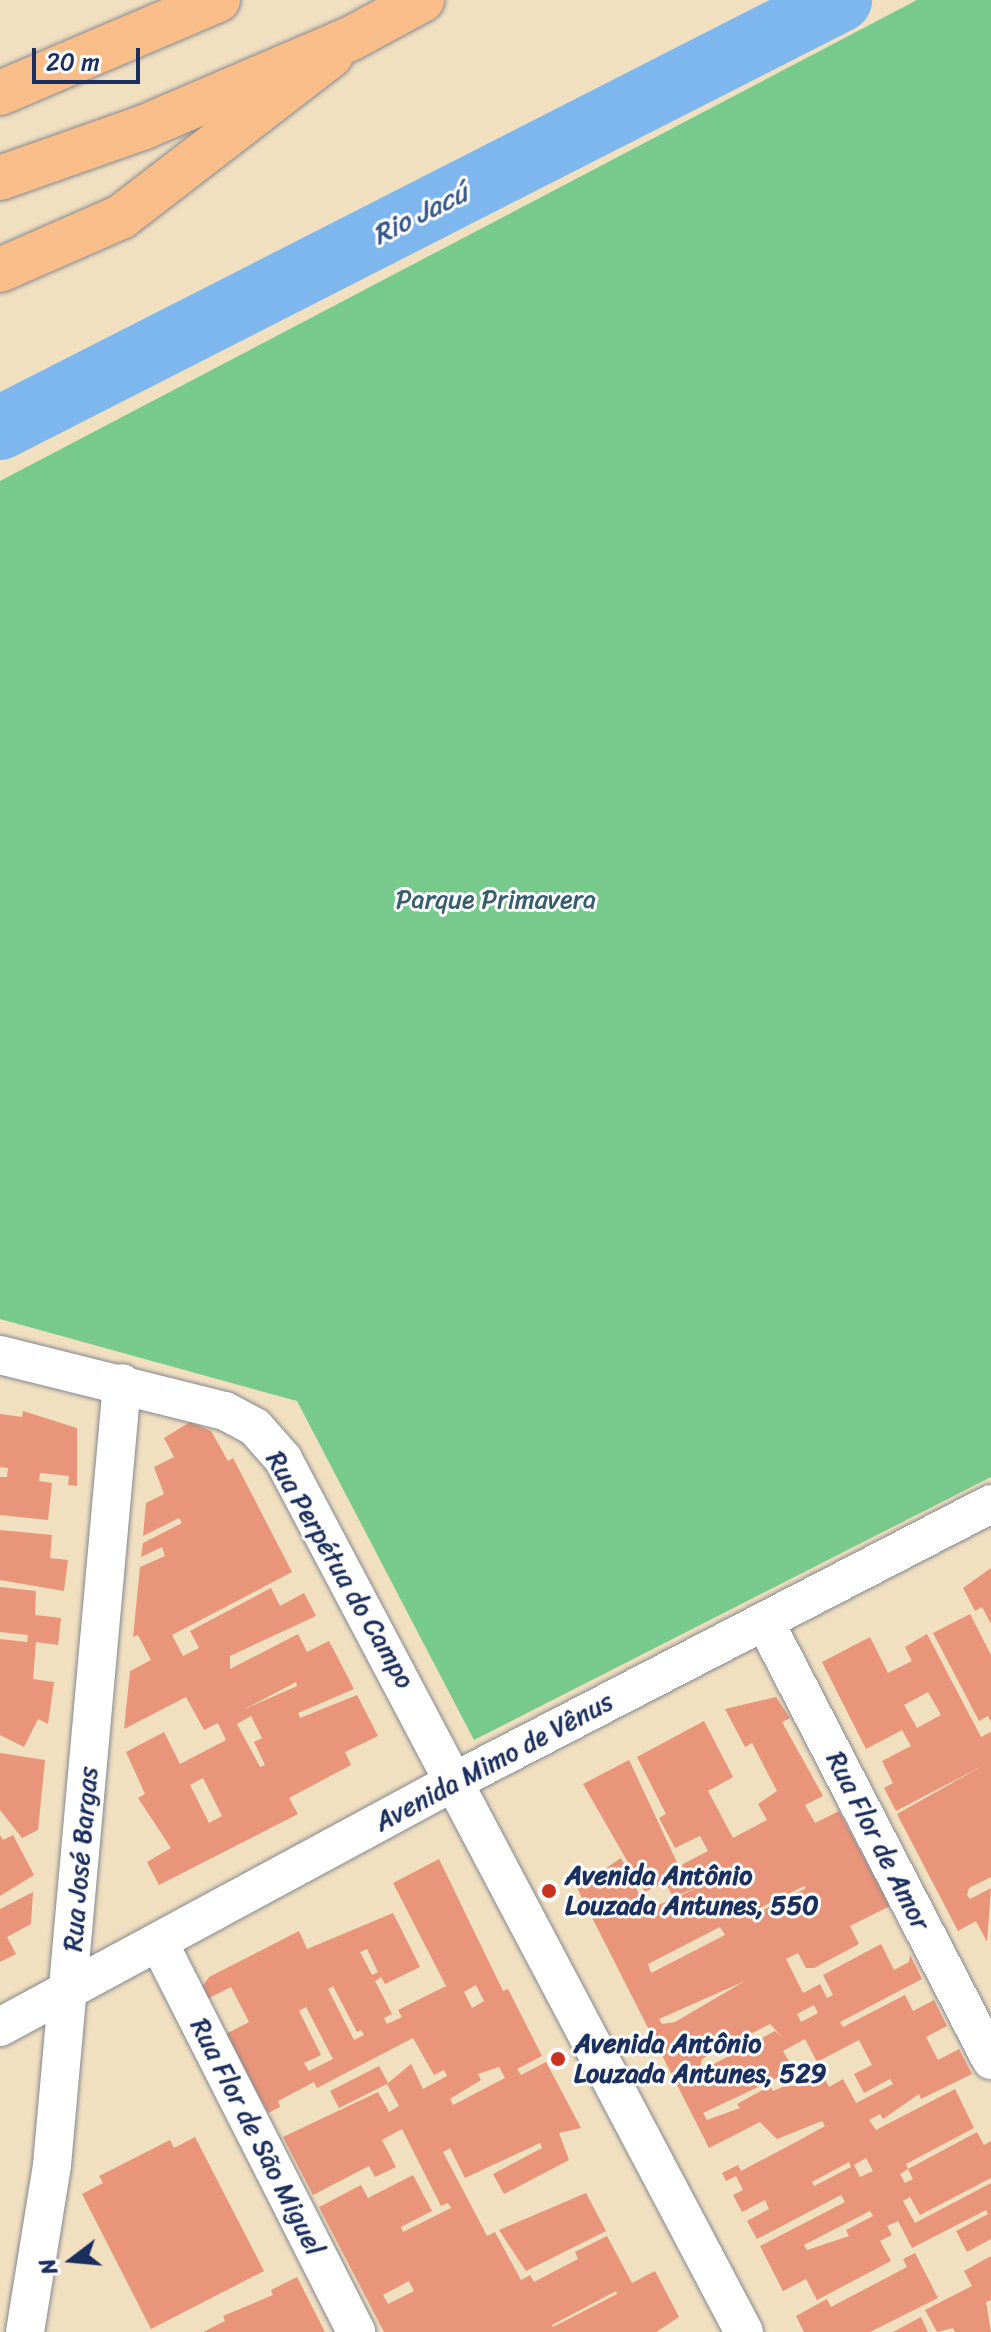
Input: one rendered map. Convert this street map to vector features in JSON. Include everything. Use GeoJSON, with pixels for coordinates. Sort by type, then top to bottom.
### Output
{"type":"FeatureCollection","features":[{"type":"Feature","properties":{"kind":"main road"},"geometry":{"type":"LineString","coordinates":[[0,93],[218,0]]}},
{"type":"Feature","properties":{"kind":"main road"},"geometry":{"type":"LineString","coordinates":[[0,178],[142,128],[352,38],[422,0]]}},
{"type":"Feature","properties":{"kind":"main road"},"geometry":{"type":"LineString","coordinates":[[0,270],[121,217],[352,38]]}},
{"type":"Feature","properties":{"kind":"street","name":"Rua Perpétua do Campo"},"geometry":{"type":"LineString","coordinates":[[0,1355],[225,1411],[255,1427],[283,1459],[457,1780],[744,2332]]}},
{"type":"Feature","properties":{"kind":"street","name":"Rua José Bargas"},"geometry":{"type":"LineString","coordinates":[[25,2332],[52,2165],[122,1383]]}},
{"type":"Feature","properties":{"kind":"street","name":"Avenida Mimo de Vênus"},"geometry":{"type":"LineString","coordinates":[[0,2027],[457,1780],[991,1504]]}},
{"type":"Feature","properties":{"kind":"street","name":"Rua Flor de Amor"},"geometry":{"type":"LineString","coordinates":[[765,1622],[991,2060]]}},
{"type":"Feature","properties":{"kind":"street","name":"Rua Flor de São Miguel"},"geometry":{"type":"LineString","coordinates":[[159,1943],[356,2332]]}},
{"type":"Feature","properties":{"kind":"green space","name":"Parque Primavera"},"geometry":{"type":"Polygon","coordinates":[[[917,0],[991,0],[991,1477],[474,1740],[297,1401],[0,1319],[0,481],[917,0]]]}},
{"type":"Feature","properties":{"kind":"building"},"geometry":{"type":"Polygon","coordinates":[[[23,1411],[77,1428],[77,1486],[68,1485],[69,1476],[40,1473],[39,1481],[52,1483],[48,1520],[0,1515],[0,1477],[7,1477],[8,1468],[0,1467],[0,1414],[22,1417],[23,1411]]]}},
{"type":"Feature","properties":{"kind":"building"},"geometry":{"type":"Polygon","coordinates":[[[190,1422],[211,1431],[228,1461],[233,1458],[292,1572],[172,1635],[183,1656],[199,1648],[190,1631],[271,1588],[280,1606],[304,1593],[316,1616],[230,1656],[230,1669],[298,1634],[307,1652],[329,1641],[354,1689],[298,1713],[300,1718],[357,1695],[378,1736],[345,1752],[351,1765],[289,1798],[298,1814],[159,1885],[147,1862],[171,1848],[138,1798],[145,1794],[126,1752],[164,1732],[180,1764],[226,1740],[218,1723],[204,1730],[186,1697],[124,1729],[130,1671],[151,1660],[138,1635],[133,1637],[140,1567],[165,1556],[162,1547],[141,1557],[143,1543],[182,1523],[179,1518],[143,1536],[146,1503],[164,1494],[154,1467],[174,1457],[164,1438],[190,1422]],[[296,1682],[243,1710],[297,1686],[296,1682]],[[251,1716],[237,1724],[260,1767],[265,1765],[254,1742],[262,1738],[251,1716]],[[203,1778],[190,1785],[209,1823],[222,1816],[203,1778]]]}},
{"type":"Feature","properties":{"kind":"building"},"geometry":{"type":"Polygon","coordinates":[[[0,1530],[52,1535],[50,1558],[68,1560],[64,1591],[0,1580],[0,1530]]]}},
{"type":"Feature","properties":{"kind":"building"},"geometry":{"type":"Polygon","coordinates":[[[991,1568],[991,1624],[982,1607],[975,1611],[963,1588],[991,1568]]]}},
{"type":"Feature","properties":{"kind":"building"},"geometry":{"type":"Polygon","coordinates":[[[0,1587],[36,1591],[35,1615],[61,1618],[58,1645],[36,1642],[33,1679],[54,1682],[48,1724],[38,1719],[24,1747],[0,1735],[0,1639],[27,1642],[28,1635],[0,1632],[0,1587]]]}},
{"type":"Feature","properties":{"kind":"building"},"geometry":{"type":"Polygon","coordinates":[[[970,1614],[991,1655],[991,1722],[988,1716],[979,1721],[933,1633],[970,1614]]]}},
{"type":"Feature","properties":{"kind":"building"},"geometry":{"type":"Polygon","coordinates":[[[927,1634],[981,1737],[991,1732],[991,1877],[969,1888],[967,1895],[970,1899],[991,1888],[987,1942],[976,1921],[958,1931],[897,1814],[984,1765],[896,1811],[884,1788],[893,1783],[882,1761],[911,1746],[902,1730],[866,1749],[822,1662],[870,1637],[888,1673],[912,1661],[905,1647],[927,1634]],[[928,1692],[904,1705],[917,1728],[941,1715],[928,1692]]]}},
{"type":"Feature","properties":{"kind":"building"},"geometry":{"type":"Polygon","coordinates":[[[776,1697],[790,1718],[782,1722],[823,1796],[805,1805],[815,1823],[839,1811],[890,1906],[850,1926],[859,1944],[814,1968],[806,1968],[798,1953],[786,1959],[803,1993],[820,1984],[827,1998],[833,1995],[823,1975],[881,1944],[894,1970],[909,1962],[910,1955],[922,1979],[840,2022],[843,2027],[905,1995],[913,2011],[934,2000],[947,2026],[926,2037],[938,2060],[959,2049],[972,2074],[921,2099],[919,2094],[883,2119],[880,2114],[869,2120],[876,2130],[955,2089],[974,2128],[906,2164],[908,2169],[977,2132],[984,2145],[991,2141],[991,2178],[920,2215],[910,2197],[903,2201],[915,2223],[991,2183],[991,2239],[967,2252],[956,2231],[988,2214],[986,2210],[912,2248],[898,2221],[887,2226],[892,2235],[880,2241],[891,2261],[817,2300],[806,2279],[783,2291],[760,2246],[845,2202],[841,2195],[757,2239],[747,2221],[769,2209],[765,2200],[742,2212],[733,2195],[743,2190],[736,2176],[726,2181],[722,2173],[738,2165],[741,2171],[825,2126],[822,2121],[777,2139],[760,2122],[709,2148],[577,1888],[621,1858],[647,1910],[704,1885],[673,1897],[665,1882],[645,1892],[583,1784],[629,1760],[681,1871],[683,1864],[708,1851],[700,1836],[675,1848],[659,1818],[666,1814],[637,1757],[704,1721],[733,1777],[708,1791],[733,1838],[767,1820],[758,1804],[777,1791],[752,1743],[745,1747],[725,1709],[776,1697]],[[804,1886],[760,1908],[761,1911],[806,1888],[804,1886]],[[720,1927],[648,1964],[651,1973],[725,1935],[720,1927]],[[745,1981],[659,2019],[662,2024],[675,2022],[745,1981]],[[814,2005],[797,2014],[801,2022],[818,2013],[814,2005]],[[770,2024],[702,2059],[699,2072],[775,2031],[783,2038],[770,2024]],[[805,2039],[783,2051],[794,2070],[703,2113],[707,2120],[740,2108],[737,2104],[770,2086],[773,2091],[821,2071],[829,2087],[843,2079],[856,2103],[893,2084],[890,2079],[864,2093],[854,2074],[872,2065],[859,2040],[817,2062],[805,2039]],[[866,2158],[854,2165],[860,2177],[873,2171],[866,2158]],[[849,2162],[812,2182],[814,2186],[851,2167],[849,2162]],[[908,2169],[900,2174],[905,2183],[913,2179],[908,2169]],[[870,2211],[804,2245],[807,2250],[849,2236],[846,2230],[873,2216],[870,2211]]]}},
{"type":"Feature","properties":{"kind":"building"},"geometry":{"type":"Polygon","coordinates":[[[0,1753],[45,1760],[38,1830],[22,1838],[0,1810],[0,1753]]]}},
{"type":"Feature","properties":{"kind":"building"},"geometry":{"type":"Polygon","coordinates":[[[0,1835],[3,1840],[13,1835],[34,1875],[0,1896],[0,1835]]]}},
{"type":"Feature","properties":{"kind":"building"},"geometry":{"type":"Polygon","coordinates":[[[439,1859],[503,1991],[508,1989],[542,2056],[517,2069],[521,2075],[546,2062],[581,2128],[559,2133],[569,2160],[504,2194],[493,2174],[542,2148],[540,2143],[465,2178],[450,2148],[443,2152],[487,2236],[495,2232],[521,2280],[530,2275],[534,2282],[578,2259],[575,2252],[607,2236],[632,2283],[655,2271],[679,2317],[656,2332],[384,2332],[319,2207],[361,2185],[368,2198],[413,2175],[432,2211],[401,2227],[403,2232],[451,2208],[448,2203],[441,2206],[402,2129],[382,2140],[396,2167],[375,2177],[369,2166],[313,2195],[283,2137],[378,2092],[389,2112],[399,2106],[387,2084],[339,2108],[330,2091],[379,2066],[388,2083],[411,2064],[423,2089],[447,2076],[444,2070],[434,2075],[413,2038],[317,2088],[314,2082],[278,2101],[280,2107],[268,2113],[226,2034],[249,2022],[231,1987],[207,1999],[201,1988],[209,1977],[299,1931],[307,1949],[393,1913],[420,1967],[385,1984],[381,1977],[375,1981],[392,2014],[384,2018],[387,2024],[402,2017],[398,2010],[446,1986],[393,1883],[439,1859]],[[367,1949],[360,1952],[372,1975],[378,1972],[367,1949]],[[476,1985],[464,1992],[472,2008],[484,2001],[476,1985]],[[333,1986],[328,1989],[354,2040],[364,2035],[361,2030],[357,2032],[333,1986]],[[306,2007],[299,2011],[321,2055],[304,2063],[309,2071],[333,2059],[306,2007]],[[499,2067],[478,2074],[481,2080],[450,2099],[453,2105],[505,2078],[499,2067]],[[409,2281],[383,2295],[388,2304],[414,2291],[409,2281]],[[616,2291],[552,2325],[617,2294],[616,2291]]]}},
{"type":"Feature","properties":{"kind":"building"},"geometry":{"type":"Polygon","coordinates":[[[33,1892],[31,1924],[7,1937],[16,1954],[0,1962],[0,1909],[33,1892]]]}},
{"type":"Feature","properties":{"kind":"building"},"geometry":{"type":"Polygon","coordinates":[[[195,2137],[264,2271],[151,2329],[82,2194],[103,2183],[99,2176],[170,2140],[174,2148],[195,2137]]]}},
{"type":"Feature","properties":{"kind":"building"},"geometry":{"type":"Polygon","coordinates":[[[586,2193],[606,2231],[526,2271],[499,2230],[586,2193]]]}},
{"type":"Feature","properties":{"kind":"building"},"geometry":{"type":"Polygon","coordinates":[[[915,2253],[938,2298],[870,2332],[804,2332],[796,2316],[827,2299],[831,2307],[907,2267],[903,2259],[915,2253]]]}},
{"type":"Feature","properties":{"kind":"building"},"geometry":{"type":"Polygon","coordinates":[[[991,2256],[991,2300],[986,2302],[991,2332],[955,2332],[953,2328],[937,2332],[925,2310],[972,2286],[964,2271],[991,2256]]]}},
{"type":"Feature","properties":{"kind":"building"},"geometry":{"type":"Polygon","coordinates":[[[297,2277],[325,2332],[203,2332],[225,2321],[223,2316],[273,2295],[271,2290],[297,2277]]]}},
{"type":"Feature","properties":{"kind":"building"},"geometry":{"type":"Polygon","coordinates":[[[921,2317],[928,2332],[893,2332],[921,2317]]]}},
{"type":"Feature","properties":{"kind":"waterway","name":"Rio Jacú"},"geometry":{"type":"LineString","coordinates":[[0,428],[840,0]]}},
{"type":"Feature","properties":{"kind":"place","name":"Avenida Antônio Louzada Antunes, 550"},"geometry":{"type":"Point","coordinates":[549,1891]}},
{"type":"Feature","properties":{"kind":"place","name":"Avenida Antônio Louzada Antunes, 529"},"geometry":{"type":"Point","coordinates":[558,2059]}}]}
